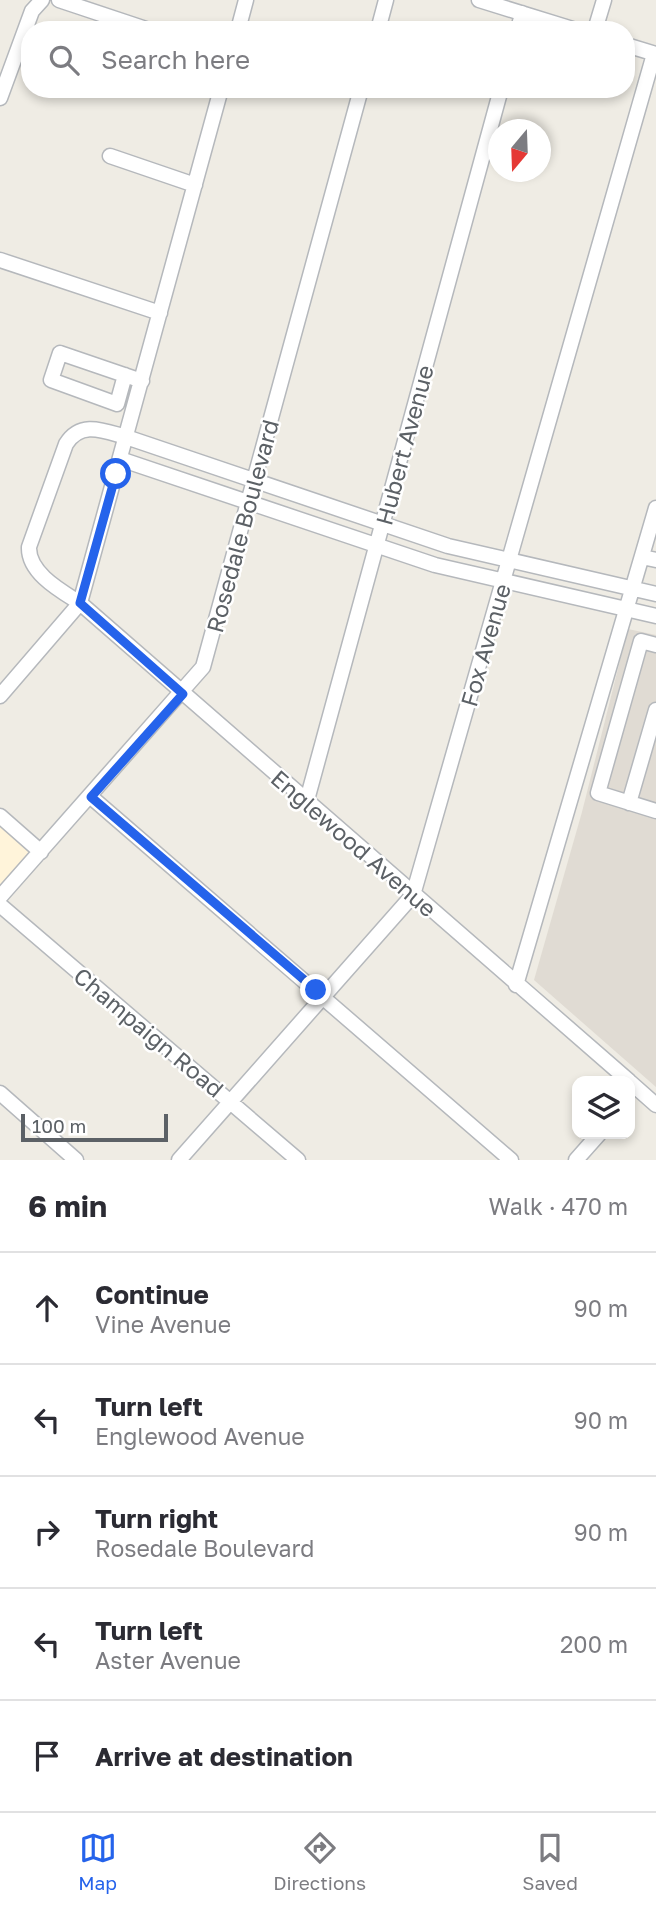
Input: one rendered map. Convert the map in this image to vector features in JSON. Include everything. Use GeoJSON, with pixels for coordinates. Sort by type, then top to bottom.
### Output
{"type":"FeatureCollection","features":[{"type":"Feature","properties":{"kind":"street"},"geometry":{"type":"LineString","coordinates":[[28,21],[32,11],[42,0]]}},
{"type":"Feature","properties":{"kind":"street"},"geometry":{"type":"LineString","coordinates":[[59,0],[122,21]]}},
{"type":"Feature","properties":{"kind":"street"},"geometry":{"type":"LineString","coordinates":[[240,21],[246,0]]}},
{"type":"Feature","properties":{"kind":"street"},"geometry":{"type":"LineString","coordinates":[[380,21],[386,0]]}},
{"type":"Feature","properties":{"kind":"street"},"geometry":{"type":"LineString","coordinates":[[479,0],[547,21]]}},
{"type":"Feature","properties":{"kind":"street"},"geometry":{"type":"LineString","coordinates":[[598,21],[604,0]]}},
{"type":"Feature","properties":{"kind":"street"},"geometry":{"type":"LineString","coordinates":[[520,21],[522,13]]}},
{"type":"Feature","properties":{"kind":"street"},"geometry":{"type":"LineString","coordinates":[[0,98],[21,41]]}},
{"type":"Feature","properties":{"kind":"street"},"geometry":{"type":"LineString","coordinates":[[635,48],[655,54]]}},
{"type":"Feature","properties":{"kind":"street","name":"Fox Avenue"},"geometry":{"type":"LineString","coordinates":[[179,1160],[413,895],[655,54]]}},
{"type":"Feature","properties":{"kind":"street"},"geometry":{"type":"LineString","coordinates":[[3,687],[80,603],[219,98]]}},
{"type":"Feature","properties":{"kind":"street","name":"Rosedale Boulevard"},"geometry":{"type":"LineString","coordinates":[[0,897],[183,694],[204,667],[359,98]]}},
{"type":"Feature","properties":{"kind":"street","name":"Hubert Avenue"},"geometry":{"type":"LineString","coordinates":[[307,800],[499,98]]}},
{"type":"Feature","properties":{"kind":"street"},"geometry":{"type":"LineString","coordinates":[[110,156],[195,185]]}},
{"type":"Feature","properties":{"kind":"street"},"geometry":{"type":"LineString","coordinates":[[0,260],[160,313]]}},
{"type":"Feature","properties":{"kind":"street"},"geometry":{"type":"LineString","coordinates":[[125,375],[117,404],[51,380],[60,353],[125,375],[142,381]]}},
{"type":"Feature","properties":{"kind":"street","name":"Englewood Avenue"},"geometry":{"type":"LineString","coordinates":[[618,1076],[307,800],[36,568],[29,555],[31,541],[71,436],[87,428],[126,437],[448,546],[656,594]]}},
{"type":"Feature","properties":{"kind":"street"},"geometry":{"type":"LineString","coordinates":[[120,459],[435,565],[656,616]]}},
{"type":"Feature","properties":{"kind":"street"},"geometry":{"type":"LineString","coordinates":[[516,985],[633,589],[649,559],[656,508]]}},
{"type":"Feature","properties":{"kind":"street"},"geometry":{"type":"LineString","coordinates":[[598,793],[641,641],[656,645]]}},
{"type":"Feature","properties":{"kind":"street"},"geometry":{"type":"LineString","coordinates":[[629,803],[656,710]]}},
{"type":"Feature","properties":{"kind":"street"},"geometry":{"type":"LineString","coordinates":[[581,770],[603,776]]}},
{"type":"Feature","properties":{"kind":"street"},"geometry":{"type":"LineString","coordinates":[[574,796],[598,793],[656,811]]}},
{"type":"Feature","properties":{"kind":"street"},"geometry":{"type":"LineString","coordinates":[[91,797],[511,1160]]}},
{"type":"Feature","properties":{"kind":"street"},"geometry":{"type":"LineString","coordinates":[[0,816],[41,852]]}},
{"type":"Feature","properties":{"kind":"street","name":"Champaign Road"},"geometry":{"type":"LineString","coordinates":[[0,905],[298,1160]]}},
{"type":"Feature","properties":{"kind":"street","name":"Englewood Avenue"},"geometry":{"type":"LineString","coordinates":[[635,1090],[656,1105]]}},
{"type":"Feature","properties":{"kind":"street"},"geometry":{"type":"LineString","coordinates":[[0,1093],[76,1160]]}},
{"type":"Feature","properties":{"kind":"street"},"geometry":{"type":"LineString","coordinates":[[576,1160],[595,1139]]}},
{"type":"Feature","properties":{"kind":"shaded area"},"geometry":{"type":"Polygon","coordinates":[[[628,629],[656,635],[656,1087],[534,980],[582,812],[628,629]]]}},
{"type":"Feature","properties":{"kind":"shaded area"},"geometry":{"type":"Polygon","coordinates":[[[0,817],[41,852],[0,897],[0,817]]]}},
{"type":"Feature","properties":{"kind":"route"},"geometry":{"type":"LineString","coordinates":[[116,474],[80,603],[183,694],[91,797],[316,990]]}}]}
